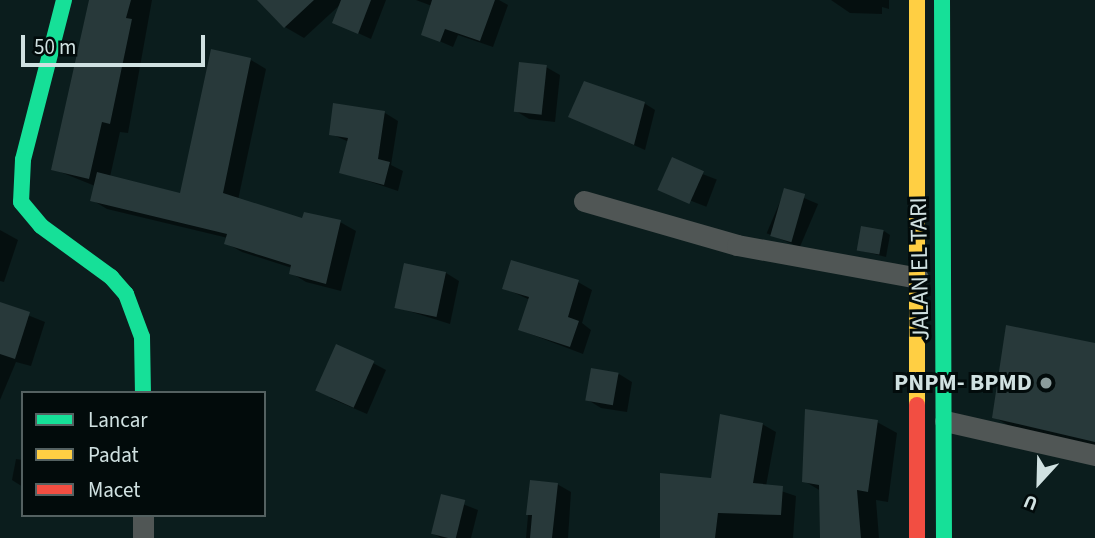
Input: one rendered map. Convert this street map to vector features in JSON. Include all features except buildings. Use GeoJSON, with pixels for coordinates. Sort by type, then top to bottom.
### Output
{"type":"FeatureCollection","features":[{"type":"Feature","properties":{"kind":"street"},"geometry":{"type":"LineString","coordinates":[[64,0],[23,160],[21,202],[41,226],[111,277],[126,294],[142,337],[143,391]]}},
{"type":"Feature","properties":{"kind":"street","name":"JALAN EL TARI"},"geometry":{"type":"LineString","coordinates":[[916,0],[918,538]]}},
{"type":"Feature","properties":{"kind":"street","name":"JALAN EL TARI"},"geometry":{"type":"LineString","coordinates":[[942,0],[944,538]]}},
{"type":"Feature","properties":{"kind":"street"},"geometry":{"type":"LineString","coordinates":[[584,201],[737,245],[918,278]]}},
{"type":"Feature","properties":{"kind":"street"},"geometry":{"type":"LineString","coordinates":[[945,421],[1095,455]]}},
{"type":"Feature","properties":{"kind":"street"},"geometry":{"type":"LineString","coordinates":[[142,517],[142,538]]}},
{"type":"Feature","properties":{"kind":"traffic: fast"},"geometry":{"type":"LineString","coordinates":[[64,0],[23,160],[21,202],[41,226],[111,277],[126,294],[142,337],[143,391]]}},
{"type":"Feature","properties":{"kind":"traffic: fast"},"geometry":{"type":"LineString","coordinates":[[942,0],[944,538]]}},
{"type":"Feature","properties":{"kind":"traffic: slow"},"geometry":{"type":"LineString","coordinates":[[917,0],[917,405]]}},
{"type":"Feature","properties":{"kind":"traffic: jam"},"geometry":{"type":"LineString","coordinates":[[917,405],[917,538]]}},
{"type":"Feature","properties":{"kind":"place","name":"PNPM- BPMD"},"geometry":{"type":"Point","coordinates":[1046,383]}}]}
